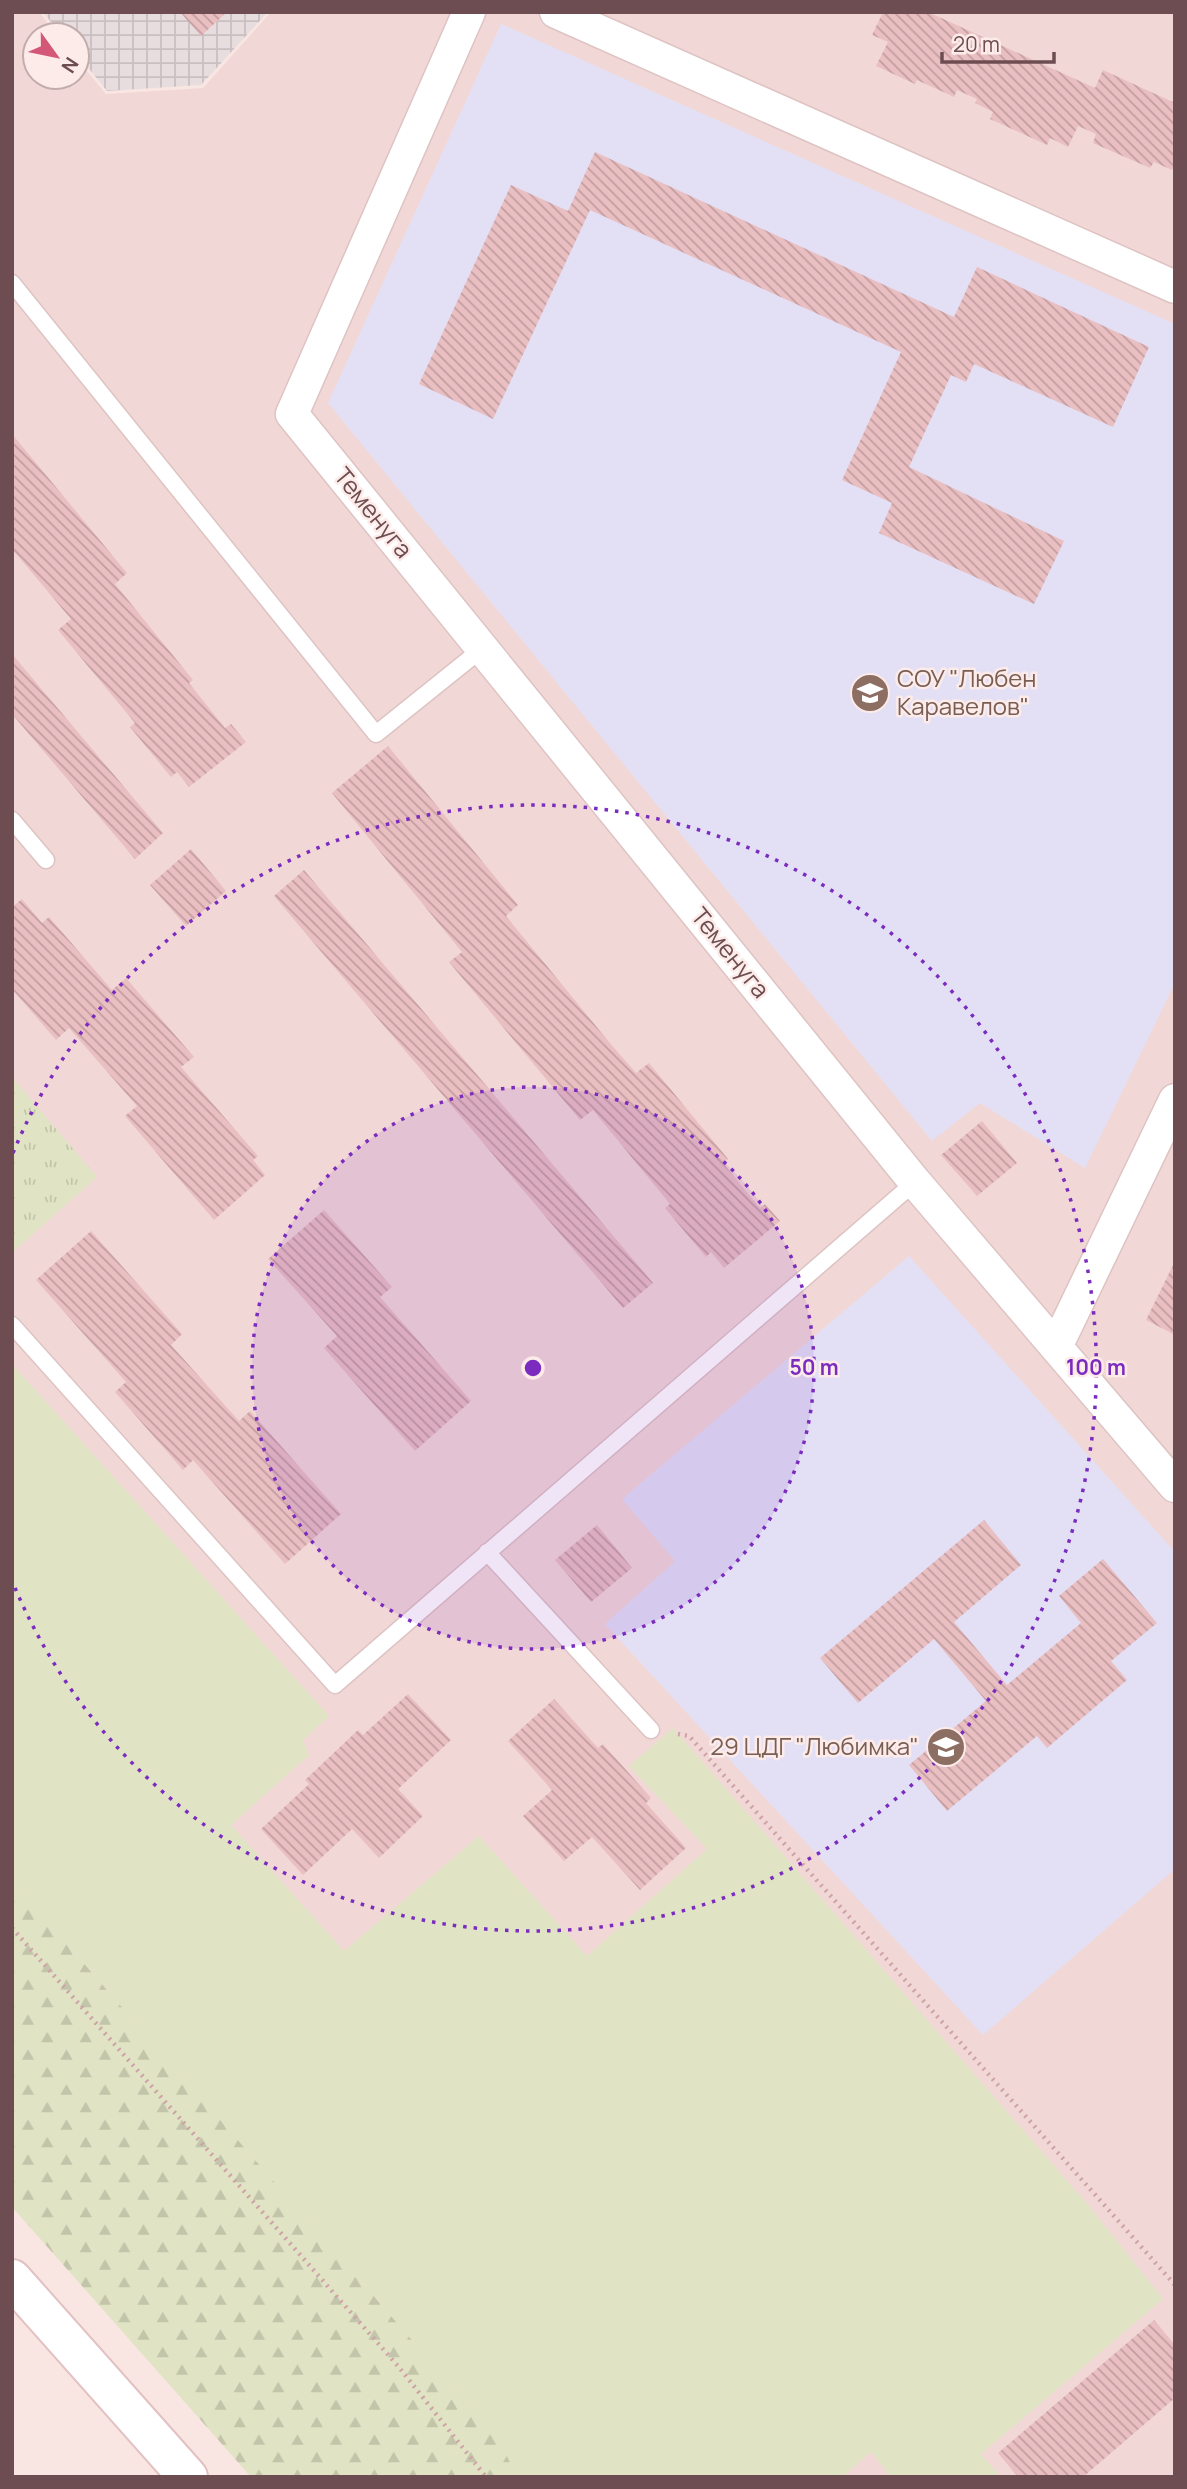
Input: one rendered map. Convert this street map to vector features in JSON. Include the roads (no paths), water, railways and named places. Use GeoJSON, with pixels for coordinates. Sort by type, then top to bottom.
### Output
{"type":"FeatureCollection","features":[{"type":"Feature","properties":{"kind":"main road"},"geometry":{"type":"LineString","coordinates":[[12,2279],[188,2477]]}},
{"type":"Feature","properties":{"kind":"street","name":"Теменуга"},"geometry":{"type":"LineString","coordinates":[[469,12],[292,414],[915,1182],[1175,1486]]}},
{"type":"Feature","properties":{"kind":"street"},"geometry":{"type":"LineString","coordinates":[[556,12],[1175,287]]}},
{"type":"Feature","properties":{"kind":"street"},"geometry":{"type":"LineString","coordinates":[[1056,1347],[1175,1100]]}},
{"type":"Feature","properties":{"kind":"lane"},"geometry":{"type":"LineString","coordinates":[[12,283],[376,734],[483,648]]}},
{"type":"Feature","properties":{"kind":"lane"},"geometry":{"type":"LineString","coordinates":[[12,820],[46,860]]}},
{"type":"Feature","properties":{"kind":"lane"},"geometry":{"type":"LineString","coordinates":[[12,1325],[335,1685],[915,1182]]}},
{"type":"Feature","properties":{"kind":"lane"},"geometry":{"type":"LineString","coordinates":[[487,1552],[651,1730]]}},
{"type":"Feature","properties":{"kind":"place","name":"СОУ \"Любен Каравелов\""},"geometry":{"type":"Point","coordinates":[870,693]}},
{"type":"Feature","properties":{"kind":"place","name":"29 ЦДГ \"Любимка\""},"geometry":{"type":"Point","coordinates":[946,1747]}}]}
